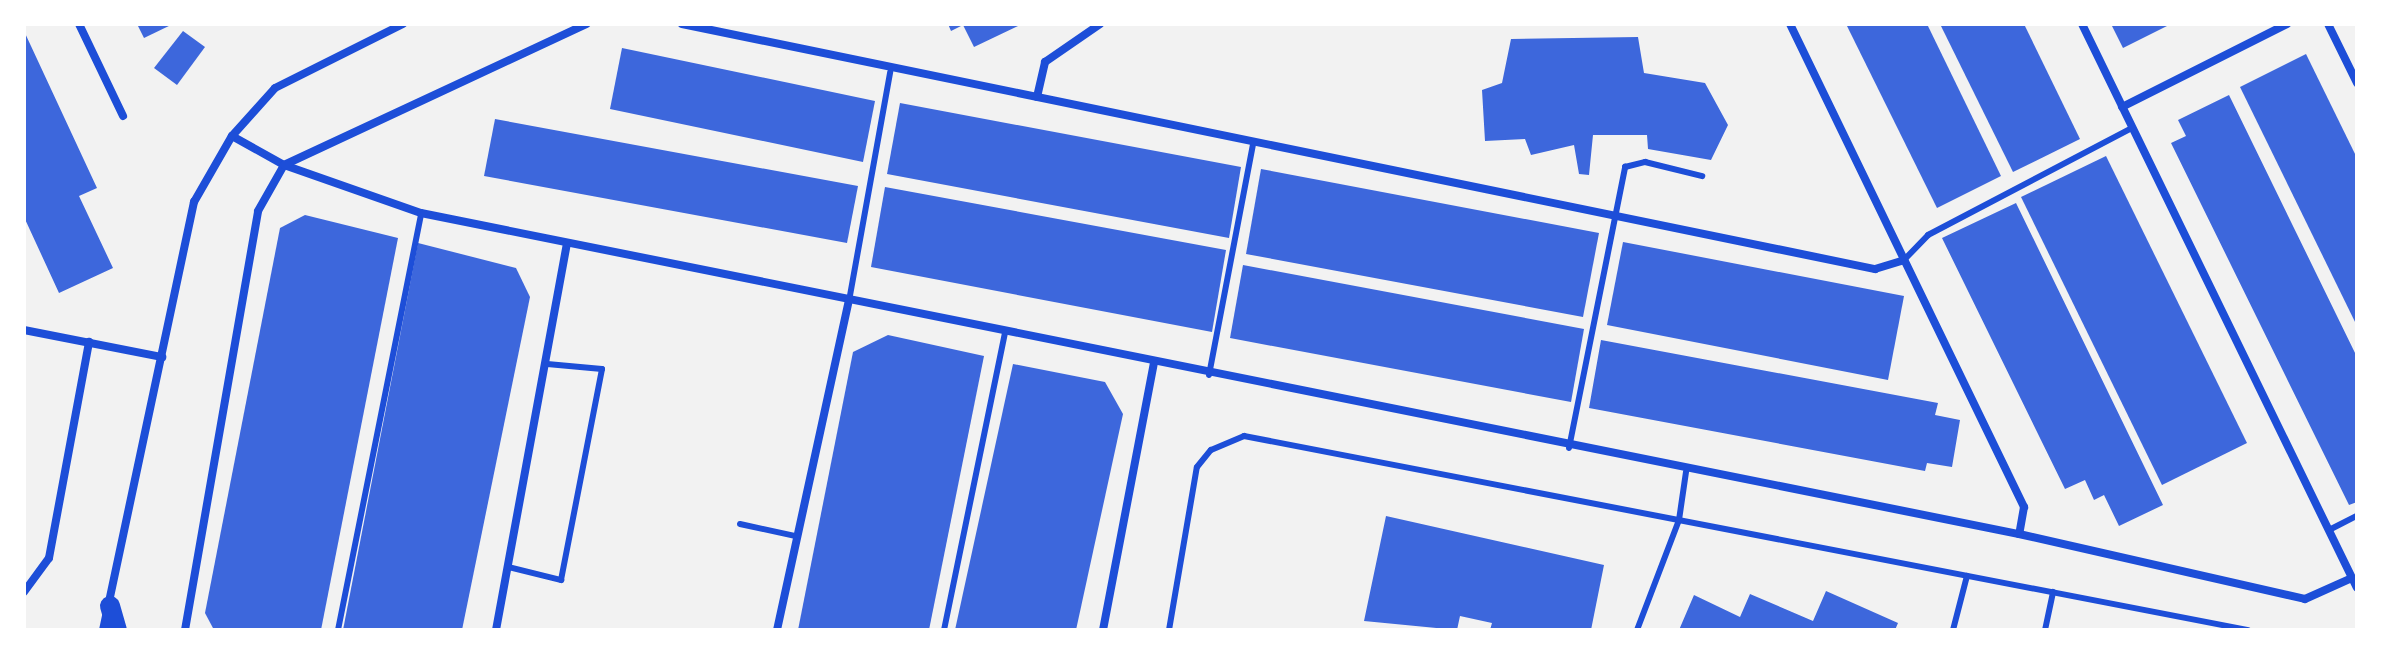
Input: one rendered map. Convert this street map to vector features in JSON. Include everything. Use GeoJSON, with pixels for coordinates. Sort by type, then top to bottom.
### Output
{"type":"FeatureCollection","features":[{"type":"Feature","properties":{"kind":"main road"},"geometry":{"type":"LineString","coordinates":[[106,630],[110,606]]}},
{"type":"Feature","properties":{"kind":"street"},"geometry":{"type":"LineString","coordinates":[[79,24],[123,116]]}},
{"type":"Feature","properties":{"kind":"street"},"geometry":{"type":"LineString","coordinates":[[110,606],[194,202],[232,136],[275,88],[382,28],[403,24]]}},
{"type":"Feature","properties":{"kind":"street"},"geometry":{"type":"LineString","coordinates":[[185,630],[258,211],[284,165],[587,24]]}},
{"type":"Feature","properties":{"kind":"street"},"geometry":{"type":"LineString","coordinates":[[682,24],[890,72],[1037,97],[1253,145],[1875,269],[1904,260]]}},
{"type":"Feature","properties":{"kind":"street"},"geometry":{"type":"LineString","coordinates":[[1037,97],[1045,62],[1100,24]]}},
{"type":"Feature","properties":{"kind":"street"},"geometry":{"type":"LineString","coordinates":[[1790,24],[2024,507],[2019,534]]}},
{"type":"Feature","properties":{"kind":"street"},"geometry":{"type":"LineString","coordinates":[[2082,24],[2357,588]]}},
{"type":"Feature","properties":{"kind":"street"},"geometry":{"type":"LineString","coordinates":[[2122,107],[2287,24]]}},
{"type":"Feature","properties":{"kind":"street"},"geometry":{"type":"LineString","coordinates":[[2328,24],[2357,83]]}},
{"type":"Feature","properties":{"kind":"street"},"geometry":{"type":"LineString","coordinates":[[232,136],[284,165],[421,213],[1686,472],[2019,534],[2305,599],[2352,578]]}},
{"type":"Feature","properties":{"kind":"street"},"geometry":{"type":"LineString","coordinates":[[496,630],[567,243]]}},
{"type":"Feature","properties":{"kind":"street"},"geometry":{"type":"LineString","coordinates":[[777,630],[795,536],[849,301]]}},
{"type":"Feature","properties":{"kind":"street"},"geometry":{"type":"LineString","coordinates":[[24,330],[162,357]]}},
{"type":"Feature","properties":{"kind":"street"},"geometry":{"type":"LineString","coordinates":[[24,592],[49,558],[89,342]]}},
{"type":"Feature","properties":{"kind":"street"},"geometry":{"type":"LineString","coordinates":[[1103,630],[1154,363]]}},
{"type":"Feature","properties":{"kind":"lane"},"geometry":{"type":"LineString","coordinates":[[849,301],[890,72]]}},
{"type":"Feature","properties":{"kind":"lane"},"geometry":{"type":"LineString","coordinates":[[1904,260],[1928,235],[2132,128]]}},
{"type":"Feature","properties":{"kind":"lane"},"geometry":{"type":"LineString","coordinates":[[1209,375],[1253,145]]}},
{"type":"Feature","properties":{"kind":"lane"},"geometry":{"type":"LineString","coordinates":[[1569,448],[1619,217],[1625,167],[1634,162],[1702,176]]}},
{"type":"Feature","properties":{"kind":"lane"},"geometry":{"type":"LineString","coordinates":[[338,630],[421,213]]}},
{"type":"Feature","properties":{"kind":"lane"},"geometry":{"type":"LineString","coordinates":[[944,630],[1005,333]]}},
{"type":"Feature","properties":{"kind":"lane"},"geometry":{"type":"LineString","coordinates":[[508,567],[561,580],[602,369],[547,364]]}},
{"type":"Feature","properties":{"kind":"lane"},"geometry":{"type":"LineString","coordinates":[[1169,630],[1197,467],[1211,450],[1244,436],[2248,630]]}},
{"type":"Feature","properties":{"kind":"lane"},"geometry":{"type":"LineString","coordinates":[[1637,630],[1679,520],[1686,472]]}},
{"type":"Feature","properties":{"kind":"lane"},"geometry":{"type":"LineString","coordinates":[[2329,530],[2357,516]]}},
{"type":"Feature","properties":{"kind":"lane"},"geometry":{"type":"LineString","coordinates":[[740,524],[795,536]]}},
{"type":"Feature","properties":{"kind":"lane"},"geometry":{"type":"LineString","coordinates":[[1953,630],[1967,576]]}},
{"type":"Feature","properties":{"kind":"lane"},"geometry":{"type":"LineString","coordinates":[[2045,630],[2053,592]]}},
{"type":"Feature","properties":{"kind":"building"},"geometry":{"type":"Polygon","coordinates":[[[137,24],[173,24],[144,38],[137,24]]]}},
{"type":"Feature","properties":{"kind":"building"},"geometry":{"type":"Polygon","coordinates":[[[948,24],[1022,24],[974,47],[963,25],[951,31],[948,24]]]}},
{"type":"Feature","properties":{"kind":"building"},"geometry":{"type":"Polygon","coordinates":[[[1846,24],[1927,24],[2001,176],[1937,208],[1846,24]]]}},
{"type":"Feature","properties":{"kind":"building"},"geometry":{"type":"Polygon","coordinates":[[[1940,24],[2024,24],[2080,139],[2013,172],[1940,24]]]}},
{"type":"Feature","properties":{"kind":"building"},"geometry":{"type":"Polygon","coordinates":[[[2111,24],[2171,24],[2123,48],[2111,24]]]}},
{"type":"Feature","properties":{"kind":"building"},"geometry":{"type":"Polygon","coordinates":[[[24,31],[97,188],[79,196],[113,268],[59,293],[24,217],[24,31]]]}},
{"type":"Feature","properties":{"kind":"building"},"geometry":{"type":"Polygon","coordinates":[[[183,31],[205,47],[177,85],[154,68],[183,31]]]}},
{"type":"Feature","properties":{"kind":"building"},"geometry":{"type":"Polygon","coordinates":[[[1638,37],[1644,73],[1705,83],[1728,125],[1711,160],[1648,149],[1647,135],[1593,135],[1589,175],[1579,174],[1574,145],[1531,155],[1525,139],[1485,141],[1482,90],[1502,83],[1511,39],[1638,37]]]}},
{"type":"Feature","properties":{"kind":"building"},"geometry":{"type":"Polygon","coordinates":[[[622,48],[875,101],[863,162],[610,109],[622,48]]]}},
{"type":"Feature","properties":{"kind":"building"},"geometry":{"type":"Polygon","coordinates":[[[2306,54],[2357,158],[2357,326],[2240,87],[2306,54]]]}},
{"type":"Feature","properties":{"kind":"building"},"geometry":{"type":"Polygon","coordinates":[[[2229,95],[2357,357],[2357,502],[2349,505],[2171,143],[2186,136],[2178,120],[2229,95]]]}},
{"type":"Feature","properties":{"kind":"building"},"geometry":{"type":"Polygon","coordinates":[[[900,103],[1241,167],[1229,238],[887,174],[900,103]]]}},
{"type":"Feature","properties":{"kind":"building"},"geometry":{"type":"Polygon","coordinates":[[[495,119],[858,186],[847,243],[484,176],[495,119]]]}},
{"type":"Feature","properties":{"kind":"building"},"geometry":{"type":"Polygon","coordinates":[[[2106,156],[2247,443],[2162,485],[2021,197],[2106,156]]]}},
{"type":"Feature","properties":{"kind":"building"},"geometry":{"type":"Polygon","coordinates":[[[1261,169],[1599,233],[1583,317],[1246,254],[1261,169]]]}},
{"type":"Feature","properties":{"kind":"building"},"geometry":{"type":"Polygon","coordinates":[[[885,187],[1226,250],[1212,332],[871,267],[885,187]]]}},
{"type":"Feature","properties":{"kind":"building"},"geometry":{"type":"Polygon","coordinates":[[[2016,203],[2163,505],[2119,526],[2104,495],[2094,500],[2085,480],[2065,489],[1942,238],[2016,203]]]}},
{"type":"Feature","properties":{"kind":"building"},"geometry":{"type":"Polygon","coordinates":[[[305,215],[398,238],[321,630],[214,630],[205,613],[280,228],[305,215]]]}},
{"type":"Feature","properties":{"kind":"building"},"geometry":{"type":"Polygon","coordinates":[[[1623,242],[1904,296],[1888,380],[1607,325],[1623,242]]]}},
{"type":"Feature","properties":{"kind":"building"},"geometry":{"type":"Polygon","coordinates":[[[418,243],[516,268],[530,297],[462,630],[343,630],[418,243]]]}},
{"type":"Feature","properties":{"kind":"building"},"geometry":{"type":"Polygon","coordinates":[[[1243,265],[1584,329],[1571,402],[1230,338],[1243,265]]]}},
{"type":"Feature","properties":{"kind":"building"},"geometry":{"type":"Polygon","coordinates":[[[888,335],[984,356],[929,630],[798,630],[853,352],[888,335]]]}},
{"type":"Feature","properties":{"kind":"building"},"geometry":{"type":"Polygon","coordinates":[[[1601,340],[1938,403],[1935,415],[1960,420],[1952,467],[1927,463],[1925,471],[1589,408],[1601,340]]]}},
{"type":"Feature","properties":{"kind":"building"},"geometry":{"type":"Polygon","coordinates":[[[1013,364],[1105,382],[1123,414],[1076,630],[955,630],[1013,364]]]}},
{"type":"Feature","properties":{"kind":"building"},"geometry":{"type":"Polygon","coordinates":[[[1386,516],[1604,565],[1591,630],[1490,630],[1492,623],[1460,616],[1457,630],[1364,621],[1386,516]]]}},
{"type":"Feature","properties":{"kind":"building"},"geometry":{"type":"Polygon","coordinates":[[[1826,591],[1898,623],[1895,630],[1679,630],[1694,595],[1740,617],[1750,594],[1813,621],[1826,591]]]}}]}
